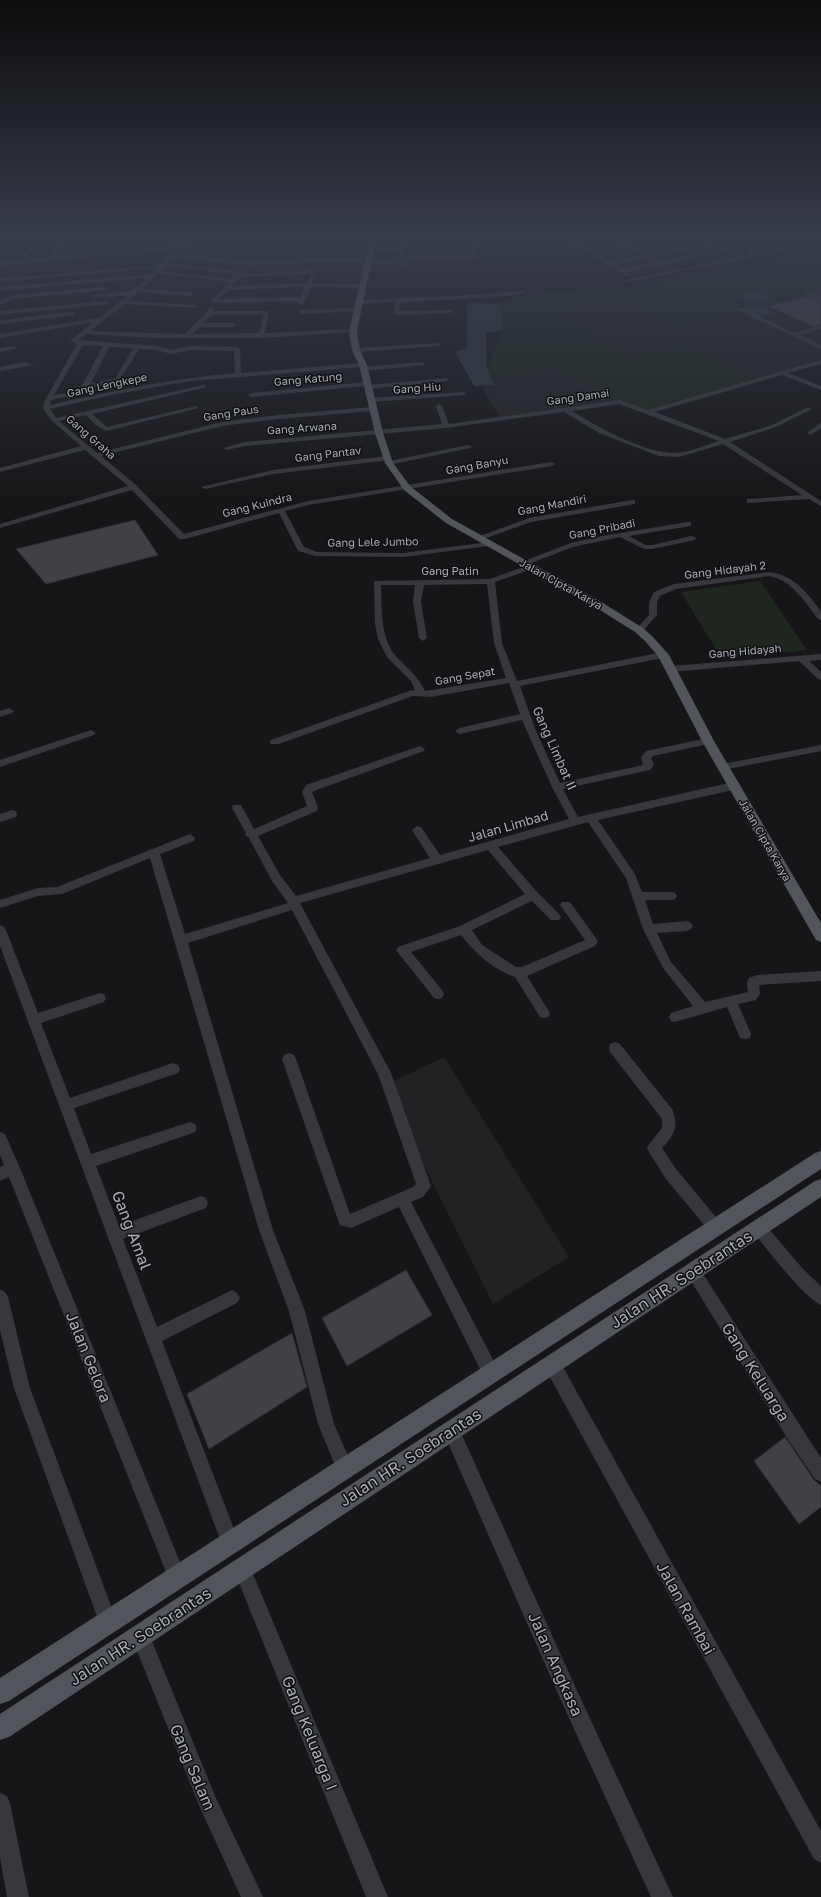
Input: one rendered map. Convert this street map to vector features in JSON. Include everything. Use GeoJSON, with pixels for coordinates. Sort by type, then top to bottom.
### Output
{"type":"FeatureCollection","features":[{"type":"Feature","properties":{"kind":"main road","name":"Jalan Cipta Karya"},"geometry":{"type":"LineString","coordinates":[[354,324],[353,331],[356,350],[363,367],[379,433],[388,461],[406,488],[449,521],[598,605],[639,630],[649,639],[663,655],[733,786],[820,935]]}},
{"type":"Feature","properties":{"kind":"main road","name":"Jalan HR. Soebrantas"},"geometry":{"type":"LineString","coordinates":[[0,1692],[821,1159]]}},
{"type":"Feature","properties":{"kind":"main road","name":"Jalan HR. Soebrantas"},"geometry":{"type":"LineString","coordinates":[[0,1728],[821,1187]]}},
{"type":"Feature","properties":{"kind":"main road"},"geometry":{"type":"LineString","coordinates":[[719,1224],[740,1240]]}},
{"type":"Feature","properties":{"kind":"street"},"geometry":{"type":"LineString","coordinates":[[0,336],[77,324]]}},
{"type":"Feature","properties":{"kind":"street"},"geometry":{"type":"LineString","coordinates":[[95,324],[73,341],[82,343],[157,348],[171,352],[191,348],[237,349],[238,375]]}},
{"type":"Feature","properties":{"kind":"street"},"geometry":{"type":"LineString","coordinates":[[261,336],[264,324]]}},
{"type":"Feature","properties":{"kind":"street"},"geometry":{"type":"LineString","coordinates":[[770,324],[820,349]]}},
{"type":"Feature","properties":{"kind":"street"},"geometry":{"type":"LineString","coordinates":[[187,336],[198,325],[233,325],[229,336]]}},
{"type":"Feature","properties":{"kind":"street"},"geometry":{"type":"LineString","coordinates":[[794,335],[821,327]]}},
{"type":"Feature","properties":{"kind":"street"},"geometry":{"type":"LineString","coordinates":[[84,332],[187,336],[261,336],[353,331]]}},
{"type":"Feature","properties":{"kind":"street"},"geometry":{"type":"LineString","coordinates":[[46,408],[46,404],[82,343]]}},
{"type":"Feature","properties":{"kind":"street"},"geometry":{"type":"LineString","coordinates":[[50,398],[81,392],[86,386],[107,345]]}},
{"type":"Feature","properties":{"kind":"street"},"geometry":{"type":"LineString","coordinates":[[356,350],[437,345]]}},
{"type":"Feature","properties":{"kind":"street"},"geometry":{"type":"LineString","coordinates":[[86,386],[117,380],[137,347]]}},
{"type":"Feature","properties":{"kind":"street"},"geometry":{"type":"LineString","coordinates":[[0,350],[14,348]]}},
{"type":"Feature","properties":{"kind":"street"},"geometry":{"type":"LineString","coordinates":[[648,412],[821,362]]}},
{"type":"Feature","properties":{"kind":"street"},"geometry":{"type":"LineString","coordinates":[[0,369],[25,364],[32,365]]}},
{"type":"Feature","properties":{"kind":"street","name":"Gang Lengkepe"},"geometry":{"type":"LineString","coordinates":[[46,408],[116,392],[200,378],[422,364]]}},
{"type":"Feature","properties":{"kind":"street"},"geometry":{"type":"LineString","coordinates":[[781,373],[821,388]]}},
{"type":"Feature","properties":{"kind":"street"},"geometry":{"type":"LineString","coordinates":[[54,420],[90,416],[206,392],[200,378]]}},
{"type":"Feature","properties":{"kind":"street","name":"Gang Katung"},"geometry":{"type":"LineString","coordinates":[[251,395],[446,380]]}},
{"type":"Feature","properties":{"kind":"street","name":"Gang Hiu"},"geometry":{"type":"LineString","coordinates":[[371,400],[464,394]]}},
{"type":"Feature","properties":{"kind":"street","name":"Gang Damai"},"geometry":{"type":"LineString","coordinates":[[379,433],[446,426],[620,402],[725,442],[821,504]]}},
{"type":"Feature","properties":{"kind":"street"},"geometry":{"type":"LineString","coordinates":[[439,406],[446,426]]}},
{"type":"Feature","properties":{"kind":"street","name":"Gang Graha"},"geometry":{"type":"LineString","coordinates":[[46,408],[54,420],[133,487]]}},
{"type":"Feature","properties":{"kind":"street"},"geometry":{"type":"LineString","coordinates":[[90,416],[106,429],[165,411],[196,408]]}},
{"type":"Feature","properties":{"kind":"street","name":"Gang Paus"},"geometry":{"type":"LineString","coordinates":[[96,456],[222,424],[278,417],[372,409]]}},
{"type":"Feature","properties":{"kind":"street"},"geometry":{"type":"LineString","coordinates":[[566,410],[601,432],[659,454],[679,455],[774,426],[808,409]]}},
{"type":"Feature","properties":{"kind":"street"},"geometry":{"type":"LineString","coordinates":[[810,433],[821,425]]}},
{"type":"Feature","properties":{"kind":"street","name":"Gang Arwana"},"geometry":{"type":"LineString","coordinates":[[227,448],[245,444],[379,433]]}},
{"type":"Feature","properties":{"kind":"street"},"geometry":{"type":"LineString","coordinates":[[0,470],[86,447]]}},
{"type":"Feature","properties":{"kind":"street","name":"Gang Pantav"},"geometry":{"type":"LineString","coordinates":[[205,487],[273,472],[388,461],[468,447]]}},
{"type":"Feature","properties":{"kind":"street","name":"Gang Banyu"},"geometry":{"type":"LineString","coordinates":[[406,488],[551,464]]}},
{"type":"Feature","properties":{"kind":"street"},"geometry":{"type":"LineString","coordinates":[[0,526],[133,487]]}},
{"type":"Feature","properties":{"kind":"street","name":"Gang Kuindra"},"geometry":{"type":"LineString","coordinates":[[133,487],[182,537],[308,504],[406,488]]}},
{"type":"Feature","properties":{"kind":"street"},"geometry":{"type":"LineString","coordinates":[[750,501],[810,497]]}},
{"type":"Feature","properties":{"kind":"street","name":"Gang Mandiri"},"geometry":{"type":"LineString","coordinates":[[478,538],[529,520],[632,502]]}},
{"type":"Feature","properties":{"kind":"street","name":"Gang Lele Jumbo"},"geometry":{"type":"LineString","coordinates":[[281,510],[302,549],[316,554],[403,555],[489,544]]}},
{"type":"Feature","properties":{"kind":"street","name":"Gang Pribadi"},"geometry":{"type":"LineString","coordinates":[[526,565],[571,545],[688,524]]}},
{"type":"Feature","properties":{"kind":"street"},"geometry":{"type":"LineString","coordinates":[[622,535],[644,547],[652,547],[692,538]]}},
{"type":"Feature","properties":{"kind":"street","name":"Gang Patin"},"geometry":{"type":"LineString","coordinates":[[422,694],[415,680],[390,655],[382,639],[379,624],[377,583],[491,581],[526,565]]}},
{"type":"Feature","properties":{"kind":"street","name":"Gang Hidayah 2"},"geometry":{"type":"LineString","coordinates":[[639,630],[653,615],[653,602],[657,594],[674,587],[769,574],[778,574],[790,580],[821,617]]}},
{"type":"Feature","properties":{"kind":"street","name":"Gang Limbat II"},"geometry":{"type":"LineString","coordinates":[[491,581],[498,643],[530,729],[557,787],[575,821]]}},
{"type":"Feature","properties":{"kind":"street"},"geometry":{"type":"LineString","coordinates":[[420,582],[417,602],[423,638]]}},
{"type":"Feature","properties":{"kind":"street","name":"Gang Sepat"},"geometry":{"type":"LineString","coordinates":[[275,742],[412,693],[431,694],[513,682],[663,655]]}},
{"type":"Feature","properties":{"kind":"street","name":"Gang Hidayah"},"geometry":{"type":"LineString","coordinates":[[671,669],[821,657]]}},
{"type":"Feature","properties":{"kind":"street"},"geometry":{"type":"LineString","coordinates":[[801,658],[821,677]]}},
{"type":"Feature","properties":{"kind":"street"},"geometry":{"type":"LineString","coordinates":[[460,731],[525,716]]}},
{"type":"Feature","properties":{"kind":"street"},"geometry":{"type":"LineString","coordinates":[[0,764],[91,733]]}},
{"type":"Feature","properties":{"kind":"street"},"geometry":{"type":"LineString","coordinates":[[557,787],[646,768],[649,767],[646,757],[650,753],[708,741]]}},
{"type":"Feature","properties":{"kind":"street"},"geometry":{"type":"LineString","coordinates":[[250,835],[313,808],[307,792],[310,788],[420,748]]}},
{"type":"Feature","properties":{"kind":"street"},"geometry":{"type":"LineString","coordinates":[[723,767],[821,748]]}},
{"type":"Feature","properties":{"kind":"street","name":"Jalan Limbad"},"geometry":{"type":"LineString","coordinates":[[181,940],[294,903],[575,821],[733,786]]}},
{"type":"Feature","properties":{"kind":"street"},"geometry":{"type":"LineString","coordinates":[[237,808],[250,835],[276,878],[294,903],[384,1073],[424,1186],[418,1192],[402,1199],[351,1221],[346,1220],[289,1059]]}},
{"type":"Feature","properties":{"kind":"street"},"geometry":{"type":"LineString","coordinates":[[0,818],[12,814]]}},
{"type":"Feature","properties":{"kind":"street"},"geometry":{"type":"LineString","coordinates":[[591,818],[631,877],[649,929],[667,965],[702,1008]]}},
{"type":"Feature","properties":{"kind":"street"},"geometry":{"type":"LineString","coordinates":[[416,830],[438,861]]}},
{"type":"Feature","properties":{"kind":"street"},"geometry":{"type":"LineString","coordinates":[[0,904],[38,892],[58,891],[190,838]]}},
{"type":"Feature","properties":{"kind":"street"},"geometry":{"type":"LineString","coordinates":[[490,845],[533,895],[555,917]]}},
{"type":"Feature","properties":{"kind":"street"},"geometry":{"type":"LineString","coordinates":[[154,852],[266,1230],[297,1311],[326,1424],[345,1469]]}},
{"type":"Feature","properties":{"kind":"street"},"geometry":{"type":"LineString","coordinates":[[438,994],[402,950],[464,929],[533,895]]}},
{"type":"Feature","properties":{"kind":"street"},"geometry":{"type":"LineString","coordinates":[[638,896],[671,896]]}},
{"type":"Feature","properties":{"kind":"street"},"geometry":{"type":"LineString","coordinates":[[464,929],[478,948],[512,971],[519,973],[592,941],[566,905]]}},
{"type":"Feature","properties":{"kind":"street"},"geometry":{"type":"LineString","coordinates":[[649,929],[688,926]]}},
{"type":"Feature","properties":{"kind":"street","name":"Gang Amal"},"geometry":{"type":"LineString","coordinates":[[0,930],[230,1542]]}},
{"type":"Feature","properties":{"kind":"street"},"geometry":{"type":"LineString","coordinates":[[519,973],[544,1013]]}},
{"type":"Feature","properties":{"kind":"street"},"geometry":{"type":"LineString","coordinates":[[675,1017],[702,1008],[752,996],[754,994],[753,982],[757,980],[821,976]]}},
{"type":"Feature","properties":{"kind":"street"},"geometry":{"type":"LineString","coordinates":[[34,1020],[100,998]]}},
{"type":"Feature","properties":{"kind":"street"},"geometry":{"type":"LineString","coordinates":[[731,1002],[745,1034]]}},
{"type":"Feature","properties":{"kind":"street"},"geometry":{"type":"LineString","coordinates":[[615,1048],[667,1113],[671,1122],[670,1128],[654,1147],[671,1174],[719,1224]]}},
{"type":"Feature","properties":{"kind":"street"},"geometry":{"type":"LineString","coordinates":[[66,1105],[173,1069]]}},
{"type":"Feature","properties":{"kind":"street"},"geometry":{"type":"LineString","coordinates":[[87,1162],[190,1128]]}},
{"type":"Feature","properties":{"kind":"street","name":"Jalan Gelora"},"geometry":{"type":"LineString","coordinates":[[0,1138],[6,1170],[177,1577]]}},
{"type":"Feature","properties":{"kind":"street"},"geometry":{"type":"LineString","coordinates":[[402,1199],[491,1373]]}},
{"type":"Feature","properties":{"kind":"street"},"geometry":{"type":"LineString","coordinates":[[114,1235],[201,1203]]}},
{"type":"Feature","properties":{"kind":"street"},"geometry":{"type":"LineString","coordinates":[[759,1228],[798,1274],[821,1297]]}},
{"type":"Feature","properties":{"kind":"street","name":"Gang Keluarga"},"geometry":{"type":"LineString","coordinates":[[693,1271],[795,1435],[821,1472]]}},
{"type":"Feature","properties":{"kind":"street"},"geometry":{"type":"LineString","coordinates":[[0,1297],[22,1388],[108,1622]]}},
{"type":"Feature","properties":{"kind":"street"},"geometry":{"type":"LineString","coordinates":[[153,1337],[232,1298]]}},
{"type":"Feature","properties":{"kind":"street","name":"Jalan Rambai"},"geometry":{"type":"LineString","coordinates":[[552,1364],[821,1852]]}},
{"type":"Feature","properties":{"kind":"street","name":"Jalan Angkasa"},"geometry":{"type":"LineString","coordinates":[[451,1430],[566,1689],[662,1897]]}},
{"type":"Feature","properties":{"kind":"street","name":"Gang Keluarga I"},"geometry":{"type":"LineString","coordinates":[[242,1568],[377,1897]]}},
{"type":"Feature","properties":{"kind":"street","name":"Gang Salam"},"geometry":{"type":"LineString","coordinates":[[140,1636],[208,1803],[252,1897]]}},
{"type":"Feature","properties":{"kind":"street"},"geometry":{"type":"LineString","coordinates":[[0,1803],[18,1897]]}},
{"type":"Feature","properties":{"kind":"shaded area"},"geometry":{"type":"Polygon","coordinates":[[[467,324],[502,324],[503,331],[486,332],[487,368],[494,385],[474,386],[455,352],[467,348],[467,324]]]}},
{"type":"Feature","properties":{"kind":"shaded area"},"geometry":{"type":"Polygon","coordinates":[[[502,324],[821,324],[821,362],[648,412],[626,402],[500,418],[483,389],[490,375],[487,368],[503,331],[502,324]]]}},
{"type":"Feature","properties":{"kind":"shaded area"},"geometry":{"type":"Polygon","coordinates":[[[502,324],[570,324],[625,357],[680,345],[724,364],[752,381],[648,412],[620,402],[595,400],[585,381],[548,369],[490,375],[487,368],[503,331],[502,324]]]}},
{"type":"Feature","properties":{"kind":"shaded area"},"geometry":{"type":"Polygon","coordinates":[[[669,324],[684,324],[674,326],[669,324]]]}},
{"type":"Feature","properties":{"kind":"shaded area"},"geometry":{"type":"Polygon","coordinates":[[[760,581],[807,650],[722,659],[681,592],[760,581]]]}},
{"type":"Feature","properties":{"kind":"shaded area"},"geometry":{"type":"Polygon","coordinates":[[[444,1057],[569,1257],[493,1304],[416,1149],[392,1082],[444,1057]]]}},
{"type":"Feature","properties":{"kind":"building"},"geometry":{"type":"Polygon","coordinates":[[[807,324],[821,324],[821,324],[813,326],[807,324]]]}},
{"type":"Feature","properties":{"kind":"building"},"geometry":{"type":"Polygon","coordinates":[[[135,520],[158,555],[46,584],[16,549],[135,520]]]}},
{"type":"Feature","properties":{"kind":"building"},"geometry":{"type":"Polygon","coordinates":[[[406,1270],[432,1315],[347,1366],[322,1318],[406,1270]]]}},
{"type":"Feature","properties":{"kind":"building"},"geometry":{"type":"Polygon","coordinates":[[[292,1333],[307,1387],[209,1449],[187,1394],[292,1333]]]}},
{"type":"Feature","properties":{"kind":"building"},"geometry":{"type":"Polygon","coordinates":[[[785,1437],[814,1480],[821,1486],[821,1507],[799,1524],[754,1461],[785,1437]]]}}]}
